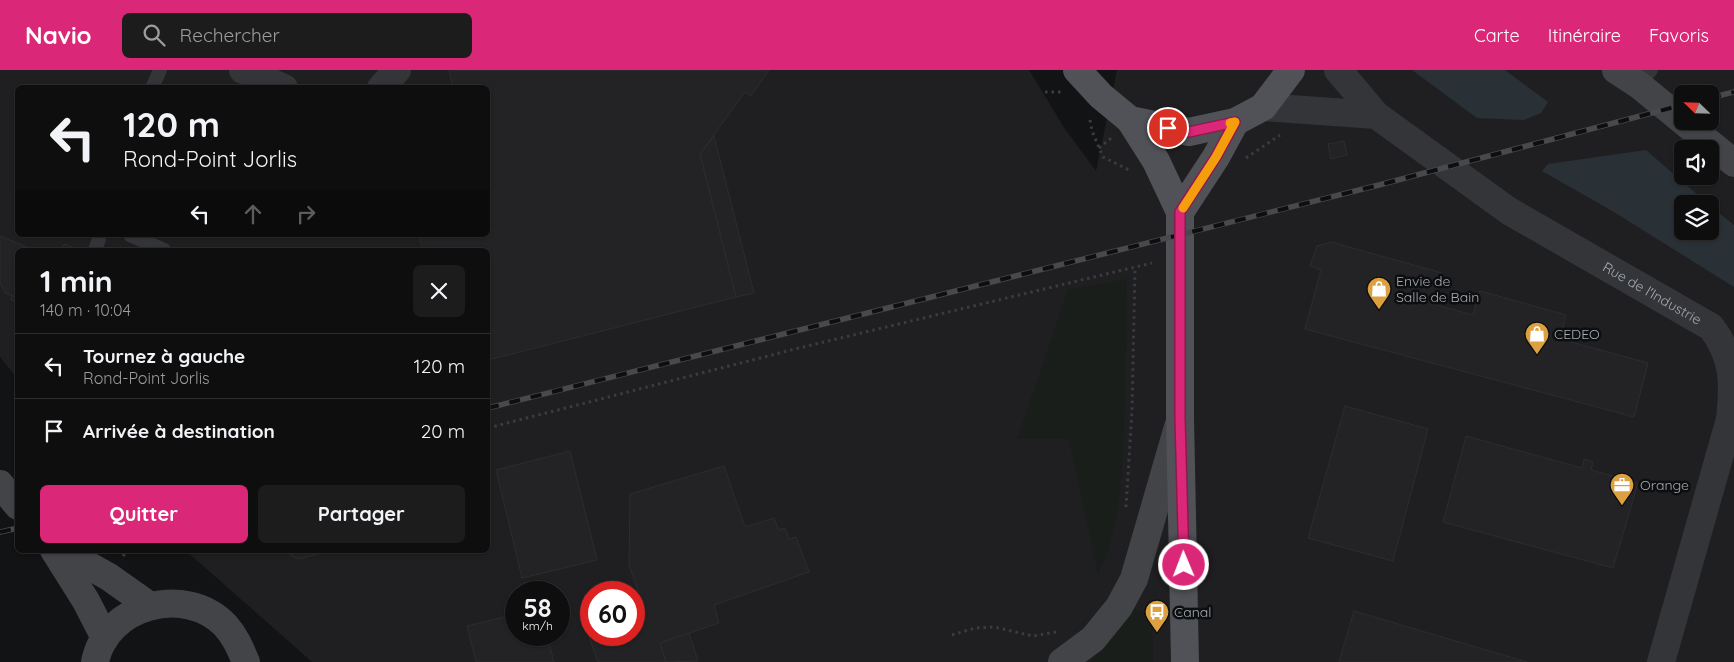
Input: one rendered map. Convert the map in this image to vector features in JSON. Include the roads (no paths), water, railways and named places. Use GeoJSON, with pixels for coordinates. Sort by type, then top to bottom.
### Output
{"type":"FeatureCollection","features":[{"type":"Feature","properties":{"kind":"main road"},"geometry":{"type":"LineString","coordinates":[[1077,70],[1101,96],[1130,120],[1156,161],[1180,212],[1180,418],[1185,662]]}},
{"type":"Feature","properties":{"kind":"main road"},"geometry":{"type":"LineString","coordinates":[[1130,120],[1189,132],[1235,122],[1263,108],[1291,70]]}},
{"type":"Feature","properties":{"kind":"main road"},"geometry":{"type":"LineString","coordinates":[[1616,70],[1645,77],[1734,163]]}},
{"type":"Feature","properties":{"kind":"main road"},"geometry":{"type":"LineString","coordinates":[[1180,212],[1216,157],[1235,122]]}},
{"type":"Feature","properties":{"kind":"main road"},"geometry":{"type":"LineString","coordinates":[[1062,662],[1093,639],[1119,607],[1134,579],[1180,418]]}},
{"type":"Feature","properties":{"kind":"main road"},"geometry":{"type":"LineString","coordinates":[[0,484],[15,502]]}},
{"type":"Feature","properties":{"kind":"main road"},"geometry":{"type":"LineString","coordinates":[[56,553],[86,601],[100,650]]}},
{"type":"Feature","properties":{"kind":"main road"},"geometry":{"type":"LineString","coordinates":[[66,553],[109,578],[150,606]]}},
{"type":"Feature","properties":{"kind":"main road"},"geometry":{"type":"LineString","coordinates":[[1184,601],[1203,662]]}},
{"type":"Feature","properties":{"kind":"main road"},"geometry":{"type":"LineString","coordinates":[[100,650],[117,624],[132,613],[150,606],[166,603],[183,604],[205,611],[224,624],[238,642],[246,662]]}},
{"type":"Feature","properties":{"kind":"street"},"geometry":{"type":"LineString","coordinates":[[243,70],[277,85]]}},
{"type":"Feature","properties":{"kind":"street"},"geometry":{"type":"LineString","coordinates":[[384,85],[397,70]]}},
{"type":"Feature","properties":{"kind":"street","name":"Rue de l'Industrie"},"geometry":{"type":"LineString","coordinates":[[1338,70],[1376,115],[1509,211],[1711,327],[1725,344],[1732,367],[1734,392],[1730,419],[1660,662]]}},
{"type":"Feature","properties":{"kind":"street"},"geometry":{"type":"LineString","coordinates":[[1263,108],[1376,115]]}},
{"type":"Feature","properties":{"kind":"lane"},"geometry":{"type":"LineString","coordinates":[[153,85],[160,70]]}},
{"type":"Feature","properties":{"kind":"lane"},"geometry":{"type":"LineString","coordinates":[[135,237],[159,248]]}},
{"type":"Feature","properties":{"kind":"railway"},"geometry":{"type":"LineString","coordinates":[[1719,96],[1734,92]]}},
{"type":"Feature","properties":{"kind":"railway"},"geometry":{"type":"LineString","coordinates":[[490,407],[1379,185],[1674,107]]}},
{"type":"Feature","properties":{"kind":"railway"},"geometry":{"type":"LineString","coordinates":[[0,532],[15,529]]}},
{"type":"Feature","properties":{"kind":"place","name":"Envie de Salle de Bain"},"geometry":{"type":"Point","coordinates":[1379,310]}},
{"type":"Feature","properties":{"kind":"place","name":"CEDEO"},"geometry":{"type":"Point","coordinates":[1537,355]}},
{"type":"Feature","properties":{"kind":"place","name":"Orange"},"geometry":{"type":"Point","coordinates":[1622,506]}},
{"type":"Feature","properties":{"kind":"place","name":"Canal"},"geometry":{"type":"Point","coordinates":[1157,633]}}]}
